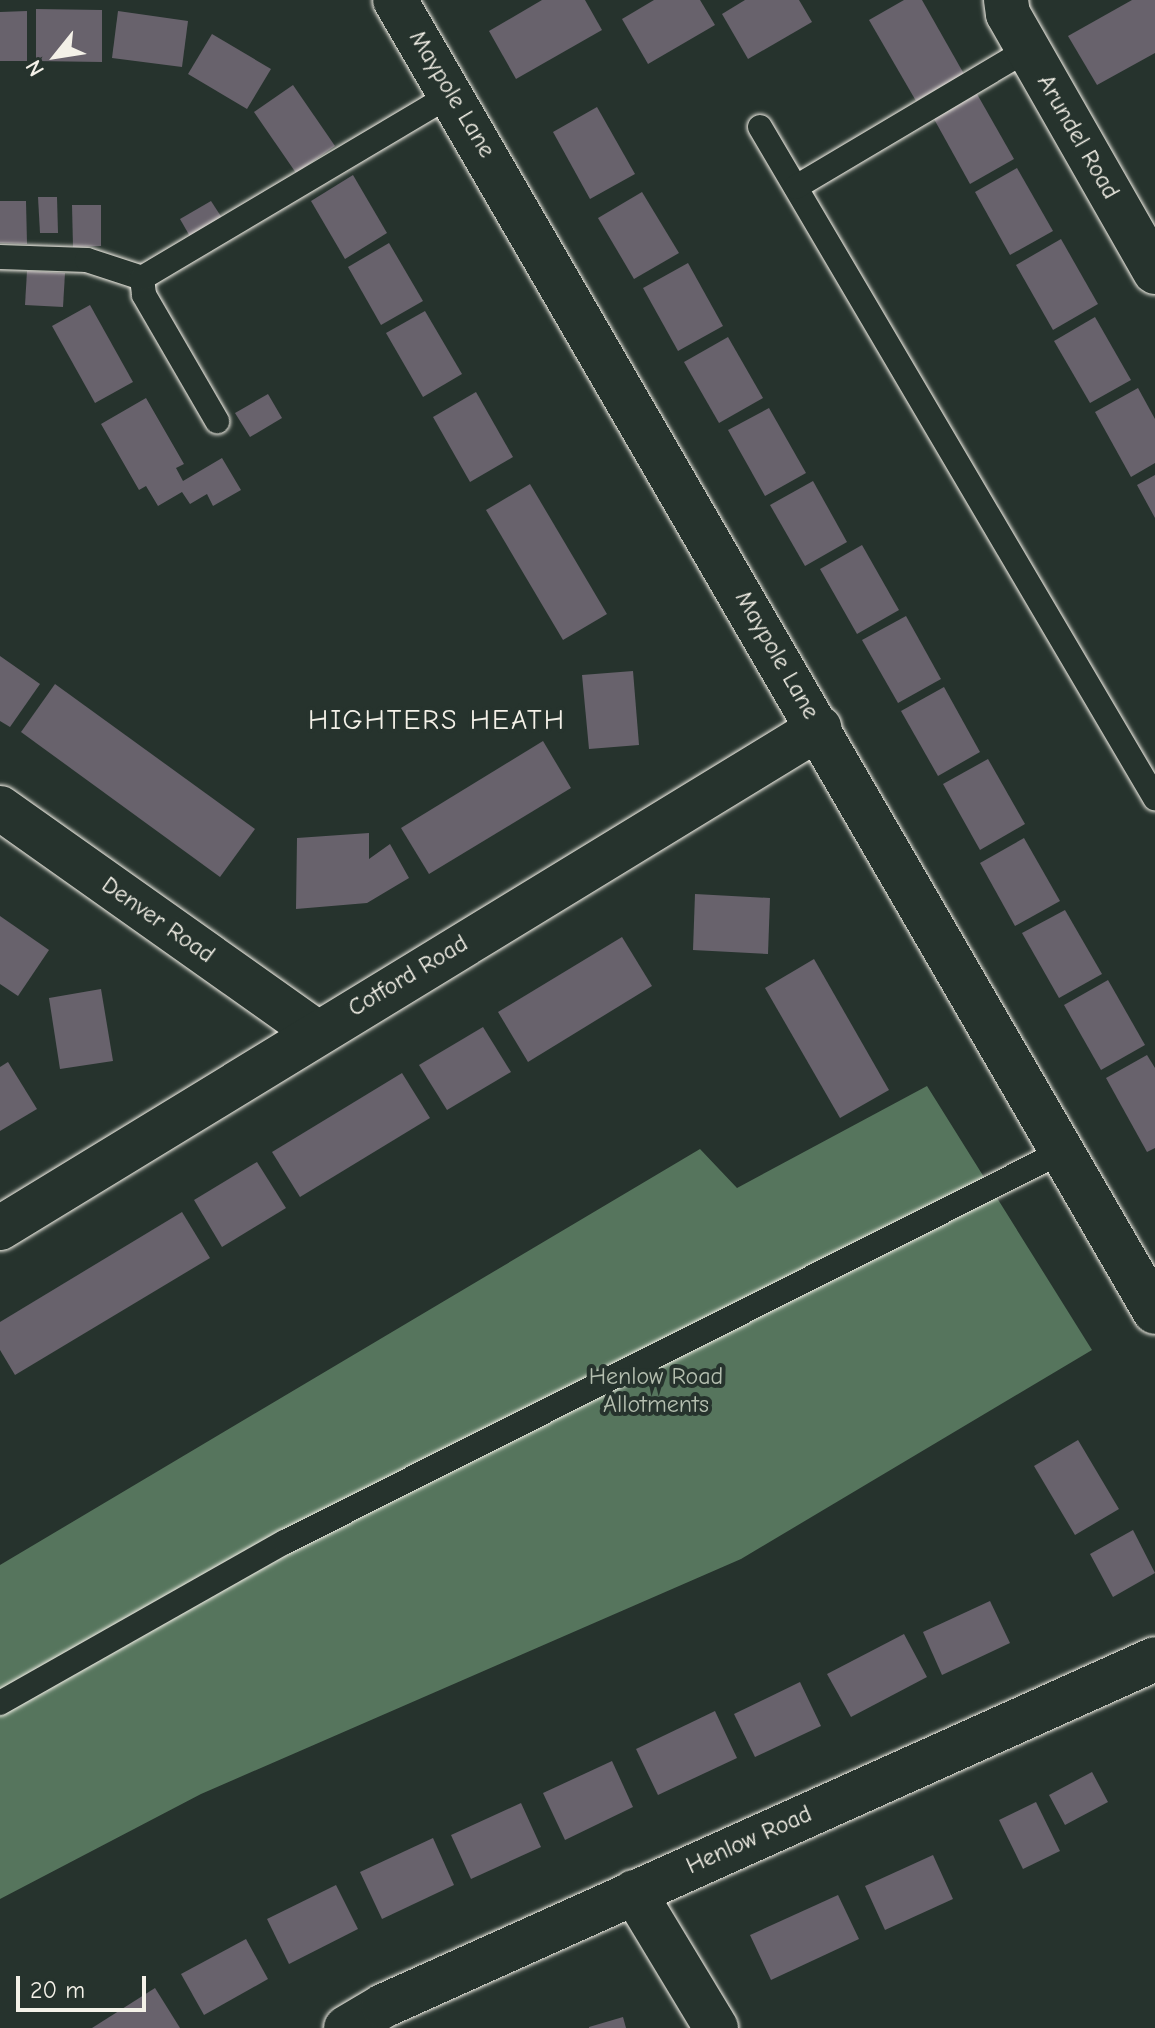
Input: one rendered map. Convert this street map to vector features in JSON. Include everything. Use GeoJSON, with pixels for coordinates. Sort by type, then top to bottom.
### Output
{"type":"FeatureCollection","features":[{"type":"Feature","properties":{"kind":"street","name":"Arundel Road"},"geometry":{"type":"LineString","coordinates":[[1006,0],[1008,14],[1155,272]]}},
{"type":"Feature","properties":{"kind":"street","name":"Maypole Lane"},"geometry":{"type":"LineString","coordinates":[[405,7],[1059,1153],[1155,1312]]}},
{"type":"Feature","properties":{"kind":"street","name":"Cotford Road"},"geometry":{"type":"LineString","coordinates":[[0,1228],[316,1032],[819,728]]}},
{"type":"Feature","properties":{"kind":"street","name":"Denver Road"},"geometry":{"type":"LineString","coordinates":[[0,808],[316,1032]]}},
{"type":"Feature","properties":{"kind":"street","name":"Henlow Road"},"geometry":{"type":"LineString","coordinates":[[346,2028],[634,1892],[1155,1659]]}},
{"type":"Feature","properties":{"kind":"street"},"geometry":{"type":"LineString","coordinates":[[634,1892],[716,2028]]}},
{"type":"Feature","properties":{"kind":"lane"},"geometry":{"type":"LineString","coordinates":[[796,187],[1028,49]]}},
{"type":"Feature","properties":{"kind":"lane"},"geometry":{"type":"LineString","coordinates":[[0,257],[87,260],[142,278],[453,93]]}},
{"type":"Feature","properties":{"kind":"lane"},"geometry":{"type":"LineString","coordinates":[[760,127],[1155,798]]}},
{"type":"Feature","properties":{"kind":"lane"},"geometry":{"type":"LineString","coordinates":[[142,278],[144,295],[217,421]]}},
{"type":"Feature","properties":{"kind":"lane"},"geometry":{"type":"LineString","coordinates":[[0,1703],[285,1542],[1059,1153]]}},
{"type":"Feature","properties":{"kind":"green space","name":"Henlow Road Allotments"},"geometry":{"type":"Polygon","coordinates":[[[927,1086],[1092,1350],[741,1559],[201,1794],[0,1899],[0,1565],[700,1149],[737,1188],[927,1086]]]}},
{"type":"Feature","properties":{"kind":"building"},"geometry":{"type":"Polygon","coordinates":[[[542,0],[585,0],[602,30],[516,79],[489,31],[542,0]]]}},
{"type":"Feature","properties":{"kind":"building"},"geometry":{"type":"Polygon","coordinates":[[[654,0],[700,0],[715,25],[648,64],[622,19],[654,0]]]}},
{"type":"Feature","properties":{"kind":"building"},"geometry":{"type":"Polygon","coordinates":[[[745,0],[799,0],[812,22],[748,59],[722,14],[745,0]]]}},
{"type":"Feature","properties":{"kind":"building"},"geometry":{"type":"Polygon","coordinates":[[[904,0],[922,0],[964,74],[916,101],[869,20],[904,0]]]}},
{"type":"Feature","properties":{"kind":"building"},"geometry":{"type":"Polygon","coordinates":[[[1132,0],[1155,0],[1155,53],[1097,85],[1068,36],[1132,0]]]}},
{"type":"Feature","properties":{"kind":"building"},"geometry":{"type":"Polygon","coordinates":[[[36,9],[102,10],[102,62],[36,61],[36,9]]]}},
{"type":"Feature","properties":{"kind":"building"},"geometry":{"type":"Polygon","coordinates":[[[27,11],[27,61],[0,61],[0,12],[27,11]]]}},
{"type":"Feature","properties":{"kind":"building"},"geometry":{"type":"Polygon","coordinates":[[[118,11],[188,21],[182,67],[112,58],[118,11]]]}},
{"type":"Feature","properties":{"kind":"building"},"geometry":{"type":"Polygon","coordinates":[[[212,34],[271,69],[247,109],[188,74],[212,34]]]}},
{"type":"Feature","properties":{"kind":"building"},"geometry":{"type":"Polygon","coordinates":[[[293,85],[335,146],[296,173],[254,112],[293,85]]]}},
{"type":"Feature","properties":{"kind":"building"},"geometry":{"type":"Polygon","coordinates":[[[977,94],[1014,159],[970,184],[934,119],[977,94]]]}},
{"type":"Feature","properties":{"kind":"building"},"geometry":{"type":"Polygon","coordinates":[[[597,107],[635,174],[590,199],[553,132],[597,107]]]}},
{"type":"Feature","properties":{"kind":"building"},"geometry":{"type":"Polygon","coordinates":[[[1017,168],[1053,231],[1010,255],[975,192],[1017,168]]]}},
{"type":"Feature","properties":{"kind":"building"},"geometry":{"type":"Polygon","coordinates":[[[353,175],[387,233],[345,259],[311,201],[353,175]]]}},
{"type":"Feature","properties":{"kind":"building"},"geometry":{"type":"Polygon","coordinates":[[[642,192],[679,253],[634,279],[598,218],[642,192]]]}},
{"type":"Feature","properties":{"kind":"building"},"geometry":{"type":"Polygon","coordinates":[[[38,197],[57,197],[58,233],[40,233],[38,197]]]}},
{"type":"Feature","properties":{"kind":"building"},"geometry":{"type":"Polygon","coordinates":[[[0,201],[26,201],[27,244],[0,243],[0,201]]]}},
{"type":"Feature","properties":{"kind":"building"},"geometry":{"type":"Polygon","coordinates":[[[211,201],[224,221],[192,240],[180,219],[211,201]]]}},
{"type":"Feature","properties":{"kind":"building"},"geometry":{"type":"Polygon","coordinates":[[[72,205],[101,205],[101,246],[73,247],[72,205]]]}},
{"type":"Feature","properties":{"kind":"building"},"geometry":{"type":"Polygon","coordinates":[[[1061,239],[1098,304],[1053,330],[1016,265],[1061,239]]]}},
{"type":"Feature","properties":{"kind":"building"},"geometry":{"type":"Polygon","coordinates":[[[389,243],[423,301],[381,325],[348,267],[389,243]]]}},
{"type":"Feature","properties":{"kind":"building"},"geometry":{"type":"Polygon","coordinates":[[[688,263],[723,326],[678,351],[643,288],[688,263]]]}},
{"type":"Feature","properties":{"kind":"building"},"geometry":{"type":"Polygon","coordinates":[[[27,271],[65,273],[63,307],[25,305],[27,271]]]}},
{"type":"Feature","properties":{"kind":"building"},"geometry":{"type":"Polygon","coordinates":[[[90,305],[133,382],[95,403],[52,326],[90,305]]]}},
{"type":"Feature","properties":{"kind":"building"},"geometry":{"type":"Polygon","coordinates":[[[425,311],[462,374],[423,397],[386,333],[425,311]]]}},
{"type":"Feature","properties":{"kind":"building"},"geometry":{"type":"Polygon","coordinates":[[[1095,317],[1131,380],[1090,403],[1054,341],[1095,317]]]}},
{"type":"Feature","properties":{"kind":"building"},"geometry":{"type":"Polygon","coordinates":[[[728,337],[763,398],[719,423],[684,362],[728,337]]]}},
{"type":"Feature","properties":{"kind":"building"},"geometry":{"type":"Polygon","coordinates":[[[1138,388],[1155,419],[1155,463],[1131,477],[1095,412],[1138,388]]]}},
{"type":"Feature","properties":{"kind":"building"},"geometry":{"type":"Polygon","coordinates":[[[476,392],[513,457],[470,482],[433,417],[476,392]]]}},
{"type":"Feature","properties":{"kind":"building"},"geometry":{"type":"Polygon","coordinates":[[[268,394],[282,418],[250,437],[235,413],[268,394]]]}},
{"type":"Feature","properties":{"kind":"building"},"geometry":{"type":"Polygon","coordinates":[[[146,398],[184,464],[176,468],[183,481],[222,458],[241,490],[213,506],[207,494],[190,504],[182,492],[158,506],[146,486],[139,490],[101,424],[146,398]]]}},
{"type":"Feature","properties":{"kind":"building"},"geometry":{"type":"Polygon","coordinates":[[[769,408],[806,473],[765,496],[728,430],[769,408]]]}},
{"type":"Feature","properties":{"kind":"building"},"geometry":{"type":"Polygon","coordinates":[[[1155,475],[1155,518],[1137,485],[1155,475]]]}},
{"type":"Feature","properties":{"kind":"building"},"geometry":{"type":"Polygon","coordinates":[[[813,481],[847,542],[805,566],[770,505],[813,481]]]}},
{"type":"Feature","properties":{"kind":"building"},"geometry":{"type":"Polygon","coordinates":[[[530,484],[607,614],[563,640],[486,510],[530,484]]]}},
{"type":"Feature","properties":{"kind":"building"},"geometry":{"type":"Polygon","coordinates":[[[862,545],[899,610],[857,634],[820,569],[862,545]]]}},
{"type":"Feature","properties":{"kind":"building"},"geometry":{"type":"Polygon","coordinates":[[[906,616],[941,679],[898,703],[862,640],[906,616]]]}},
{"type":"Feature","properties":{"kind":"building"},"geometry":{"type":"Polygon","coordinates":[[[0,656],[40,684],[10,727],[0,721],[0,656]]]}},
{"type":"Feature","properties":{"kind":"building"},"geometry":{"type":"Polygon","coordinates":[[[633,671],[639,745],[589,749],[582,675],[633,671]]]}},
{"type":"Feature","properties":{"kind":"building"},"geometry":{"type":"Polygon","coordinates":[[[55,684],[255,829],[220,877],[21,732],[55,684]]]}},
{"type":"Feature","properties":{"kind":"building"},"geometry":{"type":"Polygon","coordinates":[[[944,687],[980,752],[938,776],[901,711],[944,687]]]}},
{"type":"Feature","properties":{"kind":"building"},"geometry":{"type":"Polygon","coordinates":[[[543,741],[571,788],[429,874],[401,828],[543,741]]]}},
{"type":"Feature","properties":{"kind":"building"},"geometry":{"type":"Polygon","coordinates":[[[988,759],[1025,824],[980,850],[943,784],[988,759]]]}},
{"type":"Feature","properties":{"kind":"building"},"geometry":{"type":"Polygon","coordinates":[[[369,833],[369,859],[390,844],[409,878],[367,903],[296,909],[297,838],[369,833]]]}},
{"type":"Feature","properties":{"kind":"building"},"geometry":{"type":"Polygon","coordinates":[[[1024,838],[1060,901],[1015,926],[980,863],[1024,838]]]}},
{"type":"Feature","properties":{"kind":"building"},"geometry":{"type":"Polygon","coordinates":[[[695,894],[770,898],[768,954],[693,950],[695,894]]]}},
{"type":"Feature","properties":{"kind":"building"},"geometry":{"type":"Polygon","coordinates":[[[1065,910],[1102,974],[1059,998],[1022,933],[1065,910]]]}},
{"type":"Feature","properties":{"kind":"building"},"geometry":{"type":"Polygon","coordinates":[[[0,916],[49,950],[18,996],[0,984],[0,916]]]}},
{"type":"Feature","properties":{"kind":"building"},"geometry":{"type":"Polygon","coordinates":[[[622,937],[652,986],[528,1062],[498,1012],[622,937]]]}},
{"type":"Feature","properties":{"kind":"building"},"geometry":{"type":"Polygon","coordinates":[[[814,959],[889,1090],[840,1118],[765,988],[814,959]]]}},
{"type":"Feature","properties":{"kind":"building"},"geometry":{"type":"Polygon","coordinates":[[[1108,980],[1145,1045],[1101,1070],[1064,1005],[1108,980]]]}},
{"type":"Feature","properties":{"kind":"building"},"geometry":{"type":"Polygon","coordinates":[[[101,989],[113,1061],[60,1069],[49,998],[101,989]]]}},
{"type":"Feature","properties":{"kind":"building"},"geometry":{"type":"Polygon","coordinates":[[[483,1027],[511,1072],[447,1110],[419,1065],[483,1027]]]}},
{"type":"Feature","properties":{"kind":"building"},"geometry":{"type":"Polygon","coordinates":[[[1147,1055],[1155,1068],[1155,1148],[1147,1152],[1106,1078],[1147,1055]]]}},
{"type":"Feature","properties":{"kind":"building"},"geometry":{"type":"Polygon","coordinates":[[[8,1062],[37,1109],[0,1131],[0,1067],[8,1062]]]}},
{"type":"Feature","properties":{"kind":"building"},"geometry":{"type":"Polygon","coordinates":[[[402,1073],[430,1118],[300,1197],[272,1152],[402,1073]]]}},
{"type":"Feature","properties":{"kind":"building"},"geometry":{"type":"Polygon","coordinates":[[[257,1162],[286,1208],[222,1247],[194,1200],[257,1162]]]}},
{"type":"Feature","properties":{"kind":"building"},"geometry":{"type":"Polygon","coordinates":[[[182,1212],[210,1258],[15,1375],[0,1350],[0,1322],[182,1212]]]}},
{"type":"Feature","properties":{"kind":"building"},"geometry":{"type":"Polygon","coordinates":[[[1078,1440],[1119,1509],[1075,1535],[1034,1466],[1078,1440]]]}},
{"type":"Feature","properties":{"kind":"building"},"geometry":{"type":"Polygon","coordinates":[[[1133,1530],[1155,1573],[1113,1597],[1090,1554],[1133,1530]]]}},
{"type":"Feature","properties":{"kind":"building"},"geometry":{"type":"Polygon","coordinates":[[[990,1601],[1010,1643],[942,1675],[923,1632],[990,1601]]]}},
{"type":"Feature","properties":{"kind":"building"},"geometry":{"type":"Polygon","coordinates":[[[904,1634],[927,1677],[851,1717],[827,1674],[904,1634]]]}},
{"type":"Feature","properties":{"kind":"building"},"geometry":{"type":"Polygon","coordinates":[[[800,1682],[821,1726],[755,1757],[734,1714],[800,1682]]]}},
{"type":"Feature","properties":{"kind":"building"},"geometry":{"type":"Polygon","coordinates":[[[715,1711],[737,1758],[658,1795],[636,1749],[715,1711]]]}},
{"type":"Feature","properties":{"kind":"building"},"geometry":{"type":"Polygon","coordinates":[[[612,1761],[633,1807],[565,1840],[543,1793],[612,1761]]]}},
{"type":"Feature","properties":{"kind":"building"},"geometry":{"type":"Polygon","coordinates":[[[1092,1772],[1108,1802],[1065,1825],[1049,1795],[1092,1772]]]}},
{"type":"Feature","properties":{"kind":"building"},"geometry":{"type":"Polygon","coordinates":[[[1036,1802],[1060,1851],[1023,1869],[999,1820],[1036,1802]]]}},
{"type":"Feature","properties":{"kind":"building"},"geometry":{"type":"Polygon","coordinates":[[[521,1803],[541,1847],[471,1879],[451,1835],[521,1803]]]}},
{"type":"Feature","properties":{"kind":"building"},"geometry":{"type":"Polygon","coordinates":[[[433,1838],[454,1885],[382,1919],[360,1872],[433,1838]]]}},
{"type":"Feature","properties":{"kind":"building"},"geometry":{"type":"Polygon","coordinates":[[[933,1855],[953,1899],[885,1930],[865,1886],[933,1855]]]}},
{"type":"Feature","properties":{"kind":"building"},"geometry":{"type":"Polygon","coordinates":[[[336,1885],[358,1929],[289,1964],[267,1919],[336,1885]]]}},
{"type":"Feature","properties":{"kind":"building"},"geometry":{"type":"Polygon","coordinates":[[[838,1895],[859,1939],[771,1980],[750,1935],[838,1895]]]}},
{"type":"Feature","properties":{"kind":"building"},"geometry":{"type":"Polygon","coordinates":[[[246,1939],[268,1979],[204,2015],[181,1974],[246,1939]]]}},
{"type":"Feature","properties":{"kind":"building"},"geometry":{"type":"Polygon","coordinates":[[[155,1988],[180,2028],[92,2028],[155,1988]]]}},
{"type":"Feature","properties":{"kind":"building"},"geometry":{"type":"Polygon","coordinates":[[[623,2017],[626,2028],[589,2028],[589,2027],[623,2017]]]}},
{"type":"Feature","properties":{"kind":"district","name":"HIGHTERS HEATH"},"geometry":{"type":"Point","coordinates":[437,720]}}]}
